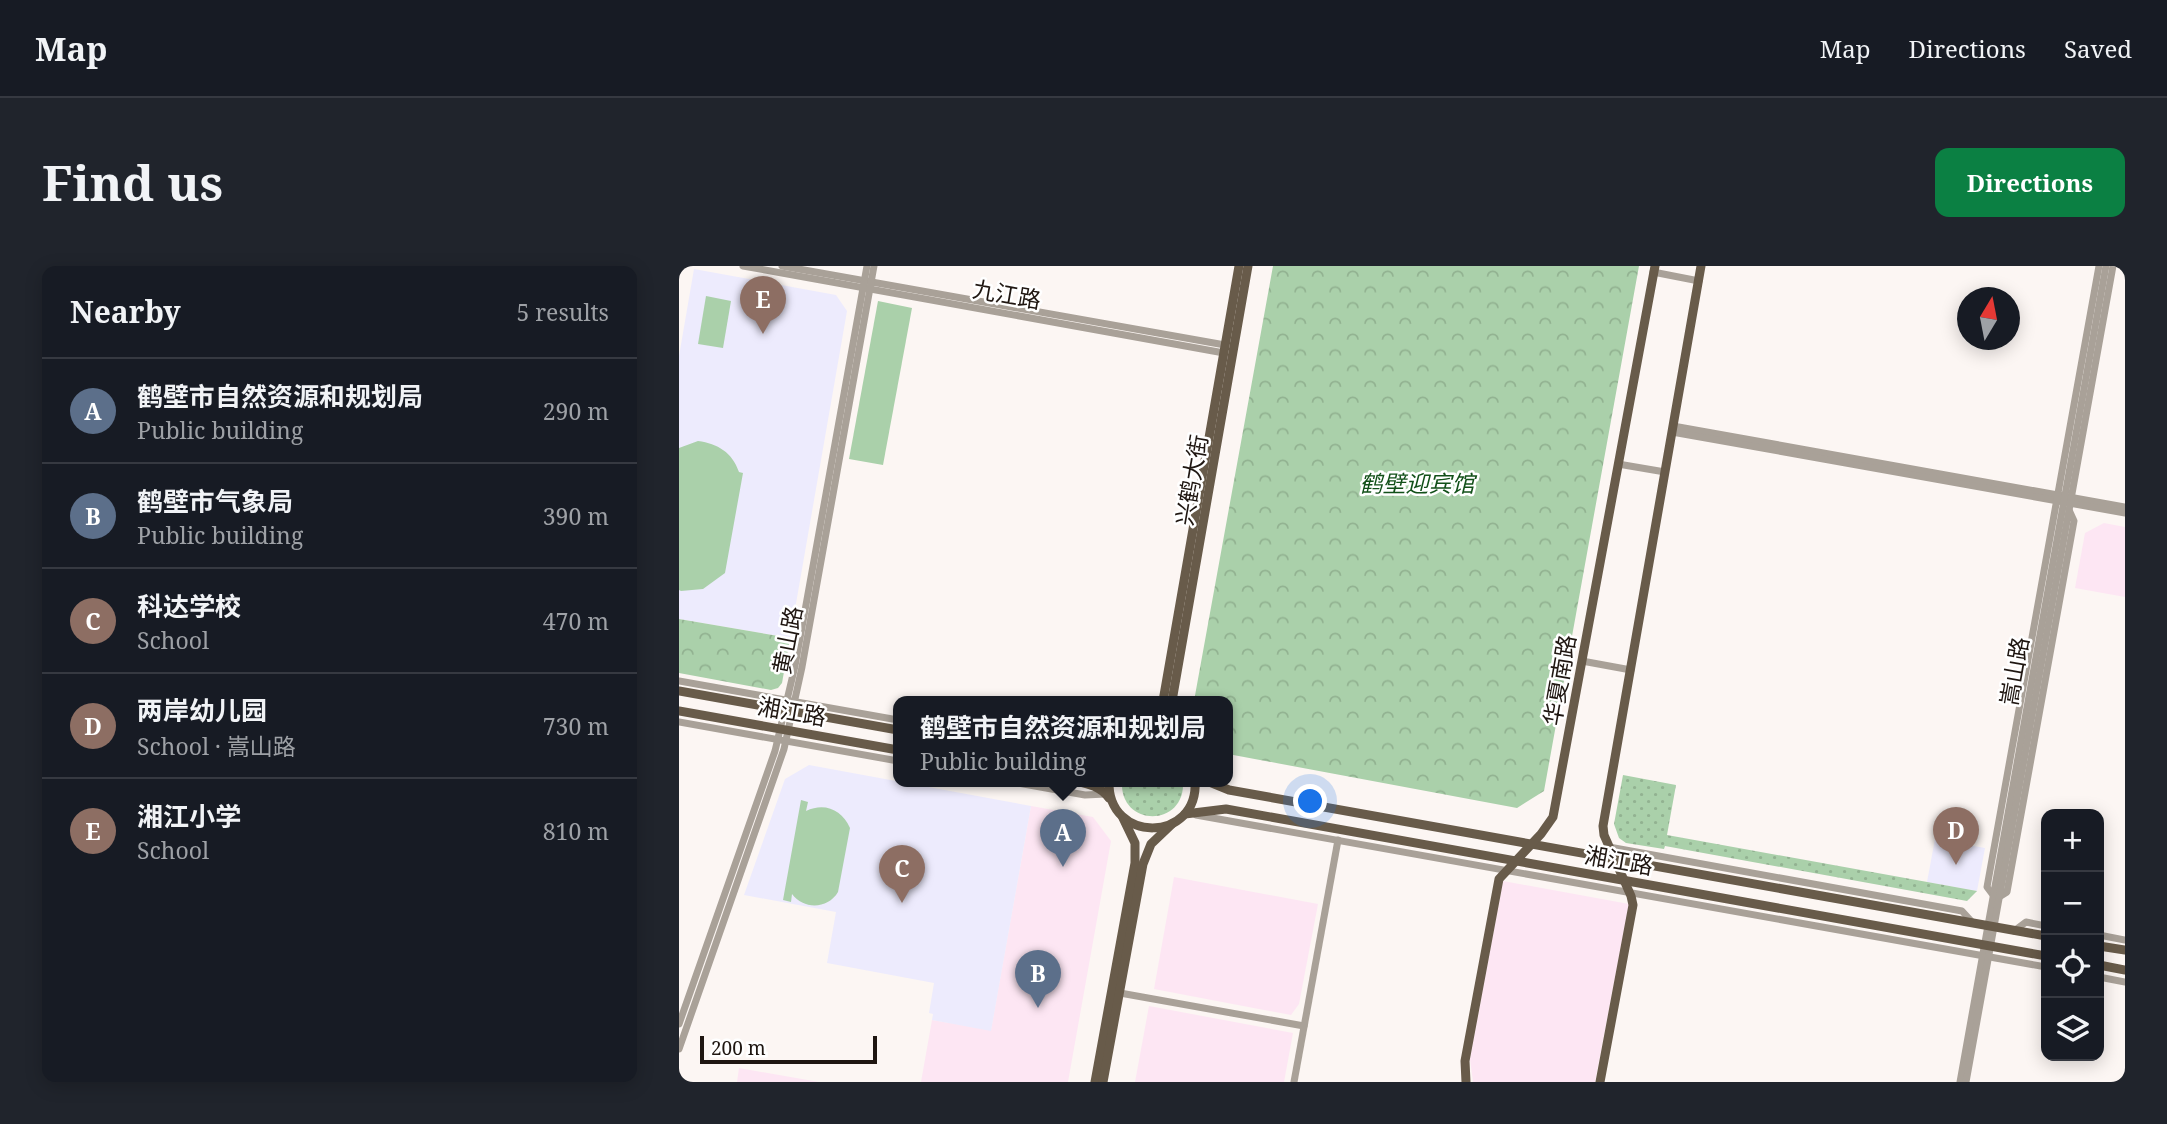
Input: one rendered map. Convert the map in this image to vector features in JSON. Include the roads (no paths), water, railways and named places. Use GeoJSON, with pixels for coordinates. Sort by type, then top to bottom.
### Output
{"type":"FeatureCollection","features":[{"type":"Feature","properties":{"kind":"main road","name":"兴鹤大街"},"geometry":{"type":"LineString","coordinates":[[1164,696],[1239,266]]}},
{"type":"Feature","properties":{"kind":"main road","name":"兴鹤大街"},"geometry":{"type":"LineString","coordinates":[[1173,696],[1248,266]]}},
{"type":"Feature","properties":{"kind":"main road"},"geometry":{"type":"LineString","coordinates":[[1600,1082],[1633,905],[1604,835],[1603,826],[1701,266]]}},
{"type":"Feature","properties":{"kind":"main road","name":"华夏南路"},"geometry":{"type":"LineString","coordinates":[[1466,1082],[1465,1061],[1499,879],[1541,834],[1553,817],[1654,269]]}},
{"type":"Feature","properties":{"kind":"main road","name":"湘江路"},"geometry":{"type":"LineString","coordinates":[[679,691],[789,706],[893,729]]}},
{"type":"Feature","properties":{"kind":"main road","name":"湘江路"},"geometry":{"type":"LineString","coordinates":[[679,711],[783,735],[893,749]]}},
{"type":"Feature","properties":{"kind":"main road"},"geometry":{"type":"LineString","coordinates":[[1095,1082],[1135,863],[1135,843],[1123,818],[1106,794],[1096,787]]}},
{"type":"Feature","properties":{"kind":"main road"},"geometry":{"type":"LineString","coordinates":[[1110,787],[1112,802]]}},
{"type":"Feature","properties":{"kind":"main road"},"geometry":{"type":"LineString","coordinates":[[1103,1082],[1146,854],[1158,836],[1185,814],[1193,800],[1194,787]]}},
{"type":"Feature","properties":{"kind":"main road","name":"湘江路"},"geometry":{"type":"LineString","coordinates":[[1222,787],[2041,935]]}},
{"type":"Feature","properties":{"kind":"main road","name":"湘江路"},"geometry":{"type":"LineString","coordinates":[[1185,814],[1226,809],[2041,955]]}},
{"type":"Feature","properties":{"kind":"main road"},"geometry":{"type":"LineString","coordinates":[[1123,818],[1147,829],[1173,824]]}},
{"type":"Feature","properties":{"kind":"main road"},"geometry":{"type":"LineString","coordinates":[[2104,947],[2125,950]]}},
{"type":"Feature","properties":{"kind":"main road"},"geometry":{"type":"LineString","coordinates":[[2104,966],[2125,970]]}},
{"type":"Feature","properties":{"kind":"street","name":"九江路"},"geometry":{"type":"LineString","coordinates":[[743,266],[867,285],[1224,349]]}},
{"type":"Feature","properties":{"kind":"street","name":"九江路"},"geometry":{"type":"LineString","coordinates":[[782,266],[867,285]]}},
{"type":"Feature","properties":{"kind":"street","name":"黄山路"},"geometry":{"type":"LineString","coordinates":[[867,266],[867,285]]}},
{"type":"Feature","properties":{"kind":"street","name":"黄山路"},"geometry":{"type":"LineString","coordinates":[[679,1049],[783,735],[867,285],[874,266]]}},
{"type":"Feature","properties":{"kind":"street"},"geometry":{"type":"LineString","coordinates":[[1996,896],[1987,887],[2065,501],[2099,266]]}},
{"type":"Feature","properties":{"kind":"street","name":"嵩山路"},"geometry":{"type":"LineString","coordinates":[[1966,1082],[1987,945],[2106,266]]}},
{"type":"Feature","properties":{"kind":"street","name":"嵩山路"},"geometry":{"type":"LineString","coordinates":[[2065,501],[2113,266]]}},
{"type":"Feature","properties":{"kind":"street"},"geometry":{"type":"LineString","coordinates":[[1654,269],[1699,281]]}},
{"type":"Feature","properties":{"kind":"street"},"geometry":{"type":"LineString","coordinates":[[1673,429],[2125,513]]}},
{"type":"Feature","properties":{"kind":"street"},"geometry":{"type":"LineString","coordinates":[[1618,464],[1665,472]]}},
{"type":"Feature","properties":{"kind":"street"},"geometry":{"type":"LineString","coordinates":[[2065,501],[2125,507]]}},
{"type":"Feature","properties":{"kind":"street"},"geometry":{"type":"LineString","coordinates":[[1582,661],[1630,670]]}},
{"type":"Feature","properties":{"kind":"street"},"geometry":{"type":"LineString","coordinates":[[679,681],[789,706],[893,719]]}},
{"type":"Feature","properties":{"kind":"street"},"geometry":{"type":"LineString","coordinates":[[679,722],[783,735],[893,760]]}},
{"type":"Feature","properties":{"kind":"street","name":"黄山路"},"geometry":{"type":"LineString","coordinates":[[679,1024],[783,735]]}},
{"type":"Feature","properties":{"kind":"street"},"geometry":{"type":"LineString","coordinates":[[1038,787],[1085,796],[1106,794]]}},
{"type":"Feature","properties":{"kind":"street"},"geometry":{"type":"LineString","coordinates":[[1185,814],[2041,966]]}},
{"type":"Feature","properties":{"kind":"street"},"geometry":{"type":"LineString","coordinates":[[1294,1082],[1338,840]]}},
{"type":"Feature","properties":{"kind":"street"},"geometry":{"type":"LineString","coordinates":[[1609,847],[1962,911],[1973,923]]}},
{"type":"Feature","properties":{"kind":"street"},"geometry":{"type":"LineString","coordinates":[[2014,931],[2026,922],[2041,925]]}},
{"type":"Feature","properties":{"kind":"street"},"geometry":{"type":"LineString","coordinates":[[2104,936],[2125,940]]}},
{"type":"Feature","properties":{"kind":"street","name":"嵩山路"},"geometry":{"type":"LineString","coordinates":[[1960,1082],[1985,957]]}},
{"type":"Feature","properties":{"kind":"street"},"geometry":{"type":"LineString","coordinates":[[2104,978],[2125,982]]}},
{"type":"Feature","properties":{"kind":"street"},"geometry":{"type":"LineString","coordinates":[[1119,993],[1304,1026]]}},
{"type":"Feature","properties":{"kind":"place","name":"湘江小学"},"geometry":{"type":"Point","coordinates":[763,334]}},
{"type":"Feature","properties":{"kind":"place","name":"两岸幼儿园"},"geometry":{"type":"Point","coordinates":[1956,865]}},
{"type":"Feature","properties":{"kind":"place","name":"鹤壁市自然资源和规划局"},"geometry":{"type":"Point","coordinates":[1063,867]}},
{"type":"Feature","properties":{"kind":"place","name":"科达学校"},"geometry":{"type":"Point","coordinates":[902,903]}},
{"type":"Feature","properties":{"kind":"place","name":"鹤壁市气象局"},"geometry":{"type":"Point","coordinates":[1038,1008]}},
{"type":"Feature","properties":{"kind":"park label","name":"鹤壁迎宾馆"},"geometry":{"type":"Point","coordinates":[1417,483]}}]}
